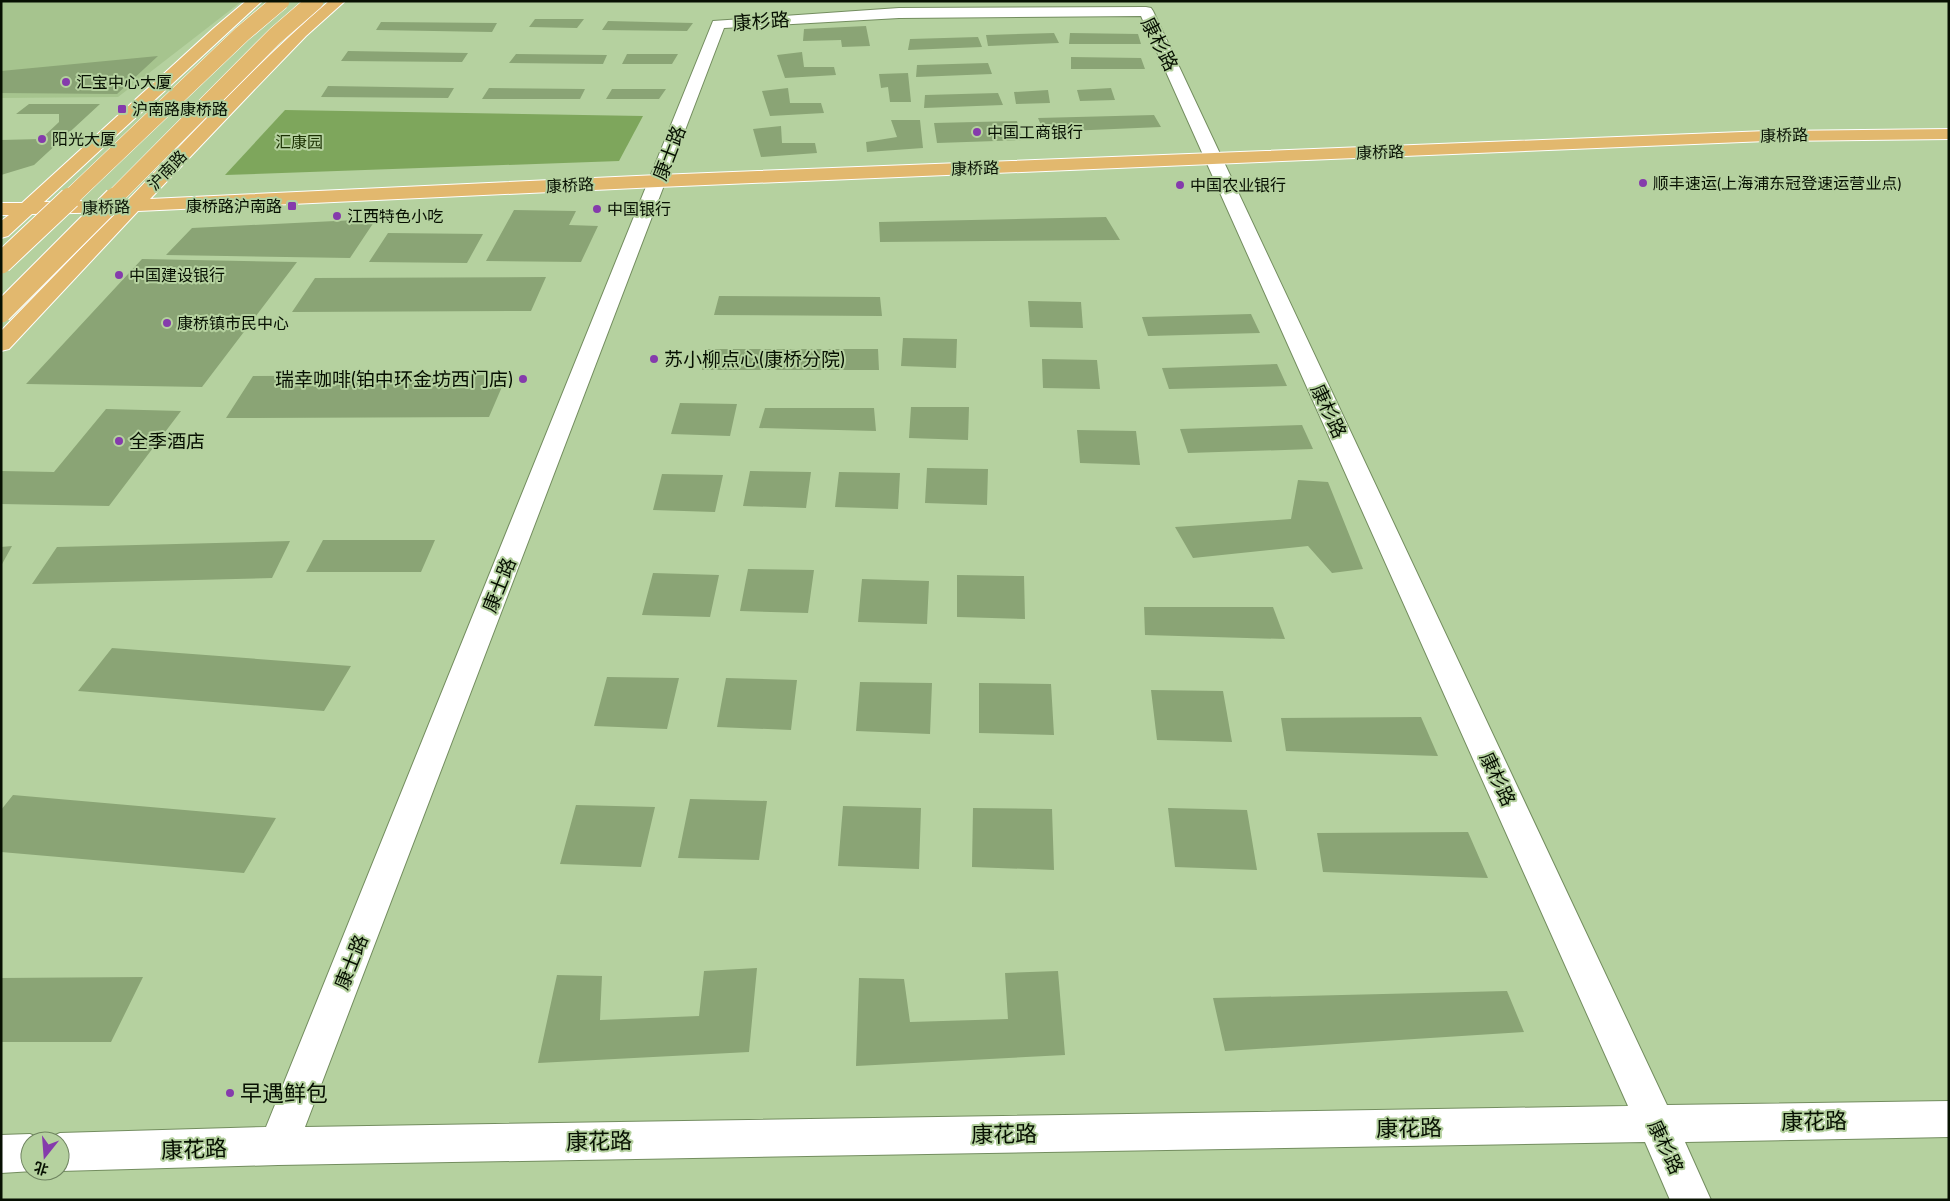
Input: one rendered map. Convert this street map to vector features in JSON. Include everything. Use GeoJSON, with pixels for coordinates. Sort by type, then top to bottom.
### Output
{"type":"FeatureCollection","features":[{"type":"Feature","properties":{"kind":"main road"},"geometry":{"type":"LineString","coordinates":[[1,232],[255,1]]}},
{"type":"Feature","properties":{"kind":"main road"},"geometry":{"type":"LineString","coordinates":[[1,264],[242,34],[281,1]]}},
{"type":"Feature","properties":{"kind":"main road"},"geometry":{"type":"LineString","coordinates":[[1,312],[276,36],[315,1]]}},
{"type":"Feature","properties":{"kind":"main road","name":"沪南路"},"geometry":{"type":"LineString","coordinates":[[1,344],[246,88],[338,1]]}},
{"type":"Feature","properties":{"kind":"main road","name":"康桥路"},"geometry":{"type":"LineString","coordinates":[[1,209],[133,206],[658,181],[1820,134],[1949,134]]}},
{"type":"Feature","properties":{"kind":"street","name":"康杉路"},"geometry":{"type":"LineString","coordinates":[[718,24],[899,13],[1146,11],[1691,1200]]}},
{"type":"Feature","properties":{"kind":"street","name":"康士路"},"geometry":{"type":"LineString","coordinates":[[278,1146],[718,24]]}},
{"type":"Feature","properties":{"kind":"street","name":"康花路"},"geometry":{"type":"LineString","coordinates":[[70,1152],[278,1146],[1949,1119]]}},
{"type":"Feature","properties":{"kind":"street"},"geometry":{"type":"LineString","coordinates":[[1,1154],[20,1153]]}},
{"type":"Feature","properties":{"kind":"shaded area"},"geometry":{"type":"Polygon","coordinates":[[[1,1],[242,1],[118,97],[1,98],[1,1]]]}},
{"type":"Feature","properties":{"kind":"green space","name":"汇康园"},"geometry":{"type":"Polygon","coordinates":[[[285,110],[643,116],[619,161],[225,175],[285,110]]]}},
{"type":"Feature","properties":{"kind":"building"},"geometry":{"type":"Polygon","coordinates":[[[535,19],[584,19],[577,28],[529,27],[535,19]]]}},
{"type":"Feature","properties":{"kind":"building"},"geometry":{"type":"Polygon","coordinates":[[[608,21],[693,23],[687,31],[602,30],[608,21]]]}},
{"type":"Feature","properties":{"kind":"building"},"geometry":{"type":"Polygon","coordinates":[[[381,22],[497,23],[492,32],[376,30],[381,22]]]}},
{"type":"Feature","properties":{"kind":"building"},"geometry":{"type":"Polygon","coordinates":[[[866,26],[870,46],[842,47],[841,40],[803,41],[804,29],[866,26]]]}},
{"type":"Feature","properties":{"kind":"building"},"geometry":{"type":"Polygon","coordinates":[[[1054,33],[1059,43],[988,46],[986,35],[1054,33]]]}},
{"type":"Feature","properties":{"kind":"building"},"geometry":{"type":"Polygon","coordinates":[[[1070,33],[1138,34],[1141,44],[1069,44],[1070,33]]]}},
{"type":"Feature","properties":{"kind":"building"},"geometry":{"type":"Polygon","coordinates":[[[978,37],[982,47],[908,50],[910,39],[978,37]]]}},
{"type":"Feature","properties":{"kind":"building"},"geometry":{"type":"Polygon","coordinates":[[[348,51],[468,53],[462,62],[341,61],[348,51]]]}},
{"type":"Feature","properties":{"kind":"building"},"geometry":{"type":"Polygon","coordinates":[[[802,52],[804,67],[834,67],[836,75],[785,78],[777,55],[802,52]]]}},
{"type":"Feature","properties":{"kind":"building"},"geometry":{"type":"Polygon","coordinates":[[[516,54],[607,55],[603,64],[509,63],[516,54]]]}},
{"type":"Feature","properties":{"kind":"building"},"geometry":{"type":"Polygon","coordinates":[[[627,54],[678,54],[672,64],[622,64],[627,54]]]}},
{"type":"Feature","properties":{"kind":"building","name":"汇宝中心大厦"},"geometry":{"type":"Polygon","coordinates":[[[158,56],[117,94],[1,93],[1,71],[158,56]]]}},
{"type":"Feature","properties":{"kind":"building"},"geometry":{"type":"Polygon","coordinates":[[[1071,57],[1141,58],[1145,69],[1071,69],[1071,57]]]}},
{"type":"Feature","properties":{"kind":"building"},"geometry":{"type":"Polygon","coordinates":[[[988,63],[992,74],[916,77],[917,65],[988,63]]]}},
{"type":"Feature","properties":{"kind":"building"},"geometry":{"type":"Polygon","coordinates":[[[908,73],[911,102],[890,102],[888,87],[881,88],[879,74],[908,73]]]}},
{"type":"Feature","properties":{"kind":"building"},"geometry":{"type":"Polygon","coordinates":[[[328,86],[454,88],[448,98],[321,97],[328,86]]]}},
{"type":"Feature","properties":{"kind":"building"},"geometry":{"type":"Polygon","coordinates":[[[489,88],[585,89],[580,99],[482,99],[489,88]]]}},
{"type":"Feature","properties":{"kind":"building"},"geometry":{"type":"Polygon","coordinates":[[[788,88],[790,103],[821,103],[824,113],[770,116],[762,91],[788,88]]]}},
{"type":"Feature","properties":{"kind":"building"},"geometry":{"type":"Polygon","coordinates":[[[1111,88],[1115,100],[1080,101],[1077,90],[1111,88]]]}},
{"type":"Feature","properties":{"kind":"building"},"geometry":{"type":"Polygon","coordinates":[[[612,89],[666,89],[659,99],[606,99],[612,89]]]}},
{"type":"Feature","properties":{"kind":"building"},"geometry":{"type":"Polygon","coordinates":[[[1048,90],[1050,103],[1016,104],[1014,92],[1048,90]]]}},
{"type":"Feature","properties":{"kind":"building"},"geometry":{"type":"Polygon","coordinates":[[[998,93],[1003,105],[924,108],[925,95],[998,93]]]}},
{"type":"Feature","properties":{"kind":"building","name":"阳光大厦"},"geometry":{"type":"Polygon","coordinates":[[[29,104],[100,104],[34,165],[1,175],[1,140],[41,139],[59,122],[59,114],[16,114],[29,104]]]}},
{"type":"Feature","properties":{"kind":"building"},"geometry":{"type":"Polygon","coordinates":[[[1154,115],[1161,127],[1044,132],[1038,118],[1154,115]]]}},
{"type":"Feature","properties":{"kind":"building"},"geometry":{"type":"Polygon","coordinates":[[[891,120],[920,120],[923,148],[867,152],[866,142],[897,137],[891,120]]]}},
{"type":"Feature","properties":{"kind":"building","name":"中国工商银行"},"geometry":{"type":"Polygon","coordinates":[[[1017,121],[1022,140],[937,143],[934,123],[1017,121]]]}},
{"type":"Feature","properties":{"kind":"building"},"geometry":{"type":"Polygon","coordinates":[[[781,126],[782,143],[815,143],[817,153],[761,157],[753,129],[781,126]]]}},
{"type":"Feature","properties":{"kind":"building"},"geometry":{"type":"Polygon","coordinates":[[[514,210],[576,211],[569,225],[598,226],[581,262],[486,261],[514,210]]]}},
{"type":"Feature","properties":{"kind":"building"},"geometry":{"type":"Polygon","coordinates":[[[1106,217],[1120,240],[880,242],[879,222],[1106,217]]]}},
{"type":"Feature","properties":{"kind":"building"},"geometry":{"type":"Polygon","coordinates":[[[376,219],[350,258],[166,255],[192,228],[376,219]]]}},
{"type":"Feature","properties":{"kind":"building"},"geometry":{"type":"Polygon","coordinates":[[[388,233],[483,234],[467,263],[369,262],[388,233]]]}},
{"type":"Feature","properties":{"kind":"building","name":"康桥镇市民中心"},"geometry":{"type":"Polygon","coordinates":[[[142,259],[297,262],[202,387],[26,384],[142,259]]]}},
{"type":"Feature","properties":{"kind":"building"},"geometry":{"type":"Polygon","coordinates":[[[546,277],[531,311],[292,312],[315,278],[546,277]]]}},
{"type":"Feature","properties":{"kind":"building"},"geometry":{"type":"Polygon","coordinates":[[[719,296],[880,297],[882,316],[714,315],[719,296]]]}},
{"type":"Feature","properties":{"kind":"building"},"geometry":{"type":"Polygon","coordinates":[[[1028,301],[1081,302],[1083,328],[1030,327],[1028,301]]]}},
{"type":"Feature","properties":{"kind":"building"},"geometry":{"type":"Polygon","coordinates":[[[1251,314],[1260,333],[1148,336],[1142,317],[1251,314]]]}},
{"type":"Feature","properties":{"kind":"building"},"geometry":{"type":"Polygon","coordinates":[[[903,338],[957,339],[956,368],[901,366],[903,338]]]}},
{"type":"Feature","properties":{"kind":"building"},"geometry":{"type":"Polygon","coordinates":[[[708,349],[878,349],[879,370],[702,370],[708,349]]]}},
{"type":"Feature","properties":{"kind":"building"},"geometry":{"type":"Polygon","coordinates":[[[1042,359],[1097,360],[1100,389],[1043,388],[1042,359]]]}},
{"type":"Feature","properties":{"kind":"building"},"geometry":{"type":"Polygon","coordinates":[[[1277,364],[1287,386],[1169,389],[1162,368],[1277,364]]]}},
{"type":"Feature","properties":{"kind":"building"},"geometry":{"type":"Polygon","coordinates":[[[507,375],[489,417],[226,418],[253,376],[507,375]]]}},
{"type":"Feature","properties":{"kind":"building"},"geometry":{"type":"Polygon","coordinates":[[[680,403],[737,404],[730,436],[671,434],[680,403]]]}},
{"type":"Feature","properties":{"kind":"building"},"geometry":{"type":"Polygon","coordinates":[[[911,407],[969,407],[968,440],[909,438],[911,407]]]}},
{"type":"Feature","properties":{"kind":"building"},"geometry":{"type":"Polygon","coordinates":[[[765,408],[874,408],[876,431],[759,428],[765,408]]]}},
{"type":"Feature","properties":{"kind":"building","name":"全季酒店"},"geometry":{"type":"Polygon","coordinates":[[[106,409],[181,411],[109,506],[1,504],[1,471],[54,472],[106,409]]]}},
{"type":"Feature","properties":{"kind":"building"},"geometry":{"type":"Polygon","coordinates":[[[1302,425],[1313,449],[1188,453],[1180,429],[1302,425]]]}},
{"type":"Feature","properties":{"kind":"building"},"geometry":{"type":"Polygon","coordinates":[[[1077,430],[1136,431],[1140,465],[1080,463],[1077,430]]]}},
{"type":"Feature","properties":{"kind":"building"},"geometry":{"type":"Polygon","coordinates":[[[927,468],[988,469],[987,505],[925,503],[927,468]]]}},
{"type":"Feature","properties":{"kind":"building"},"geometry":{"type":"Polygon","coordinates":[[[750,471],[811,472],[806,508],[743,506],[750,471]]]}},
{"type":"Feature","properties":{"kind":"building"},"geometry":{"type":"Polygon","coordinates":[[[839,472],[900,473],[898,509],[835,507],[839,472]]]}},
{"type":"Feature","properties":{"kind":"building"},"geometry":{"type":"Polygon","coordinates":[[[662,474],[723,475],[715,512],[653,510],[662,474]]]}},
{"type":"Feature","properties":{"kind":"building"},"geometry":{"type":"Polygon","coordinates":[[[1298,480],[1328,482],[1363,569],[1332,573],[1308,546],[1193,558],[1175,527],[1291,519],[1298,480]]]}},
{"type":"Feature","properties":{"kind":"building"},"geometry":{"type":"Polygon","coordinates":[[[323,540],[435,540],[421,572],[306,572],[323,540]]]}},
{"type":"Feature","properties":{"kind":"building"},"geometry":{"type":"Polygon","coordinates":[[[290,541],[272,578],[32,584],[57,547],[290,541]]]}},
{"type":"Feature","properties":{"kind":"building"},"geometry":{"type":"Polygon","coordinates":[[[12,546],[1,566],[1,547],[12,546]]]}},
{"type":"Feature","properties":{"kind":"building"},"geometry":{"type":"Polygon","coordinates":[[[748,569],[814,570],[808,613],[740,611],[748,569]]]}},
{"type":"Feature","properties":{"kind":"building"},"geometry":{"type":"Polygon","coordinates":[[[653,573],[719,575],[710,617],[642,615],[653,573]]]}},
{"type":"Feature","properties":{"kind":"building"},"geometry":{"type":"Polygon","coordinates":[[[957,575],[1024,576],[1025,619],[957,617],[957,575]]]}},
{"type":"Feature","properties":{"kind":"building"},"geometry":{"type":"Polygon","coordinates":[[[862,579],[929,581],[927,624],[858,622],[862,579]]]}},
{"type":"Feature","properties":{"kind":"building"},"geometry":{"type":"Polygon","coordinates":[[[1144,607],[1273,607],[1285,639],[1145,635],[1144,607]]]}},
{"type":"Feature","properties":{"kind":"building"},"geometry":{"type":"Polygon","coordinates":[[[112,648],[351,666],[324,711],[78,691],[112,648]]]}},
{"type":"Feature","properties":{"kind":"building"},"geometry":{"type":"Polygon","coordinates":[[[607,677],[679,678],[667,729],[594,726],[607,677]]]}},
{"type":"Feature","properties":{"kind":"building"},"geometry":{"type":"Polygon","coordinates":[[[726,678],[797,680],[791,730],[717,727],[726,678]]]}},
{"type":"Feature","properties":{"kind":"building"},"geometry":{"type":"Polygon","coordinates":[[[860,682],[932,683],[930,734],[856,731],[860,682]]]}},
{"type":"Feature","properties":{"kind":"building"},"geometry":{"type":"Polygon","coordinates":[[[979,683],[1051,684],[1054,735],[979,733],[979,683]]]}},
{"type":"Feature","properties":{"kind":"building"},"geometry":{"type":"Polygon","coordinates":[[[1151,690],[1223,691],[1232,742],[1157,740],[1151,690]]]}},
{"type":"Feature","properties":{"kind":"building"},"geometry":{"type":"Polygon","coordinates":[[[1421,717],[1438,756],[1286,751],[1281,718],[1421,717]]]}},
{"type":"Feature","properties":{"kind":"building"},"geometry":{"type":"Polygon","coordinates":[[[13,795],[276,818],[244,873],[1,852],[1,810],[13,795]]]}},
{"type":"Feature","properties":{"kind":"building"},"geometry":{"type":"Polygon","coordinates":[[[690,799],[767,801],[759,860],[678,858],[690,799]]]}},
{"type":"Feature","properties":{"kind":"building"},"geometry":{"type":"Polygon","coordinates":[[[576,805],[655,807],[641,867],[560,864],[576,805]]]}},
{"type":"Feature","properties":{"kind":"building"},"geometry":{"type":"Polygon","coordinates":[[[843,806],[921,808],[919,869],[838,866],[843,806]]]}},
{"type":"Feature","properties":{"kind":"building"},"geometry":{"type":"Polygon","coordinates":[[[973,808],[1052,809],[1054,870],[972,867],[973,808]]]}},
{"type":"Feature","properties":{"kind":"building"},"geometry":{"type":"Polygon","coordinates":[[[1168,808],[1247,810],[1257,870],[1175,867],[1168,808]]]}},
{"type":"Feature","properties":{"kind":"building"},"geometry":{"type":"Polygon","coordinates":[[[1468,832],[1488,878],[1323,872],[1317,833],[1468,832]]]}},
{"type":"Feature","properties":{"kind":"building"},"geometry":{"type":"Polygon","coordinates":[[[757,968],[749,1052],[538,1063],[557,975],[602,976],[600,1020],[699,1016],[704,971],[757,968]]]}},
{"type":"Feature","properties":{"kind":"building"},"geometry":{"type":"Polygon","coordinates":[[[1058,971],[1065,1055],[856,1066],[859,978],[904,979],[910,1022],[1008,1019],[1005,973],[1058,971]]]}},
{"type":"Feature","properties":{"kind":"building"},"geometry":{"type":"Polygon","coordinates":[[[143,977],[111,1042],[1,1042],[1,978],[143,977]]]}},
{"type":"Feature","properties":{"kind":"building"},"geometry":{"type":"Polygon","coordinates":[[[1507,991],[1524,1032],[1225,1051],[1213,998],[1507,991]]]}},
{"type":"Feature","properties":{"kind":"place","name":"汇宝中心大厦"},"geometry":{"type":"Point","coordinates":[66,82]}},
{"type":"Feature","properties":{"kind":"place","name":"沪南路康桥路"},"geometry":{"type":"Point","coordinates":[122,109]}},
{"type":"Feature","properties":{"kind":"place","name":"中国工商银行"},"geometry":{"type":"Point","coordinates":[977,132]}},
{"type":"Feature","properties":{"kind":"place","name":"阳光大厦"},"geometry":{"type":"Point","coordinates":[42,139]}},
{"type":"Feature","properties":{"kind":"place","name":"顺丰速运(上海浦东冠登速运营业点)"},"geometry":{"type":"Point","coordinates":[1643,183]}},
{"type":"Feature","properties":{"kind":"place","name":"中国农业银行"},"geometry":{"type":"Point","coordinates":[1180,185]}},
{"type":"Feature","properties":{"kind":"place","name":"康桥路沪南路"},"geometry":{"type":"Point","coordinates":[292,206]}},
{"type":"Feature","properties":{"kind":"place","name":"中国银行"},"geometry":{"type":"Point","coordinates":[597,209]}},
{"type":"Feature","properties":{"kind":"place","name":"江西特色小吃"},"geometry":{"type":"Point","coordinates":[337,216]}},
{"type":"Feature","properties":{"kind":"place","name":"中国建设银行"},"geometry":{"type":"Point","coordinates":[119,275]}},
{"type":"Feature","properties":{"kind":"place","name":"康桥镇市民中心"},"geometry":{"type":"Point","coordinates":[167,323]}},
{"type":"Feature","properties":{"kind":"place","name":"苏小柳点心(康桥分院)"},"geometry":{"type":"Point","coordinates":[654,359]}},
{"type":"Feature","properties":{"kind":"place","name":"瑞幸咖啡(铂中环金坊西门店)"},"geometry":{"type":"Point","coordinates":[523,379]}},
{"type":"Feature","properties":{"kind":"place","name":"全季酒店"},"geometry":{"type":"Point","coordinates":[119,441]}},
{"type":"Feature","properties":{"kind":"place","name":"早遇鲜包"},"geometry":{"type":"Point","coordinates":[230,1093]}}]}
